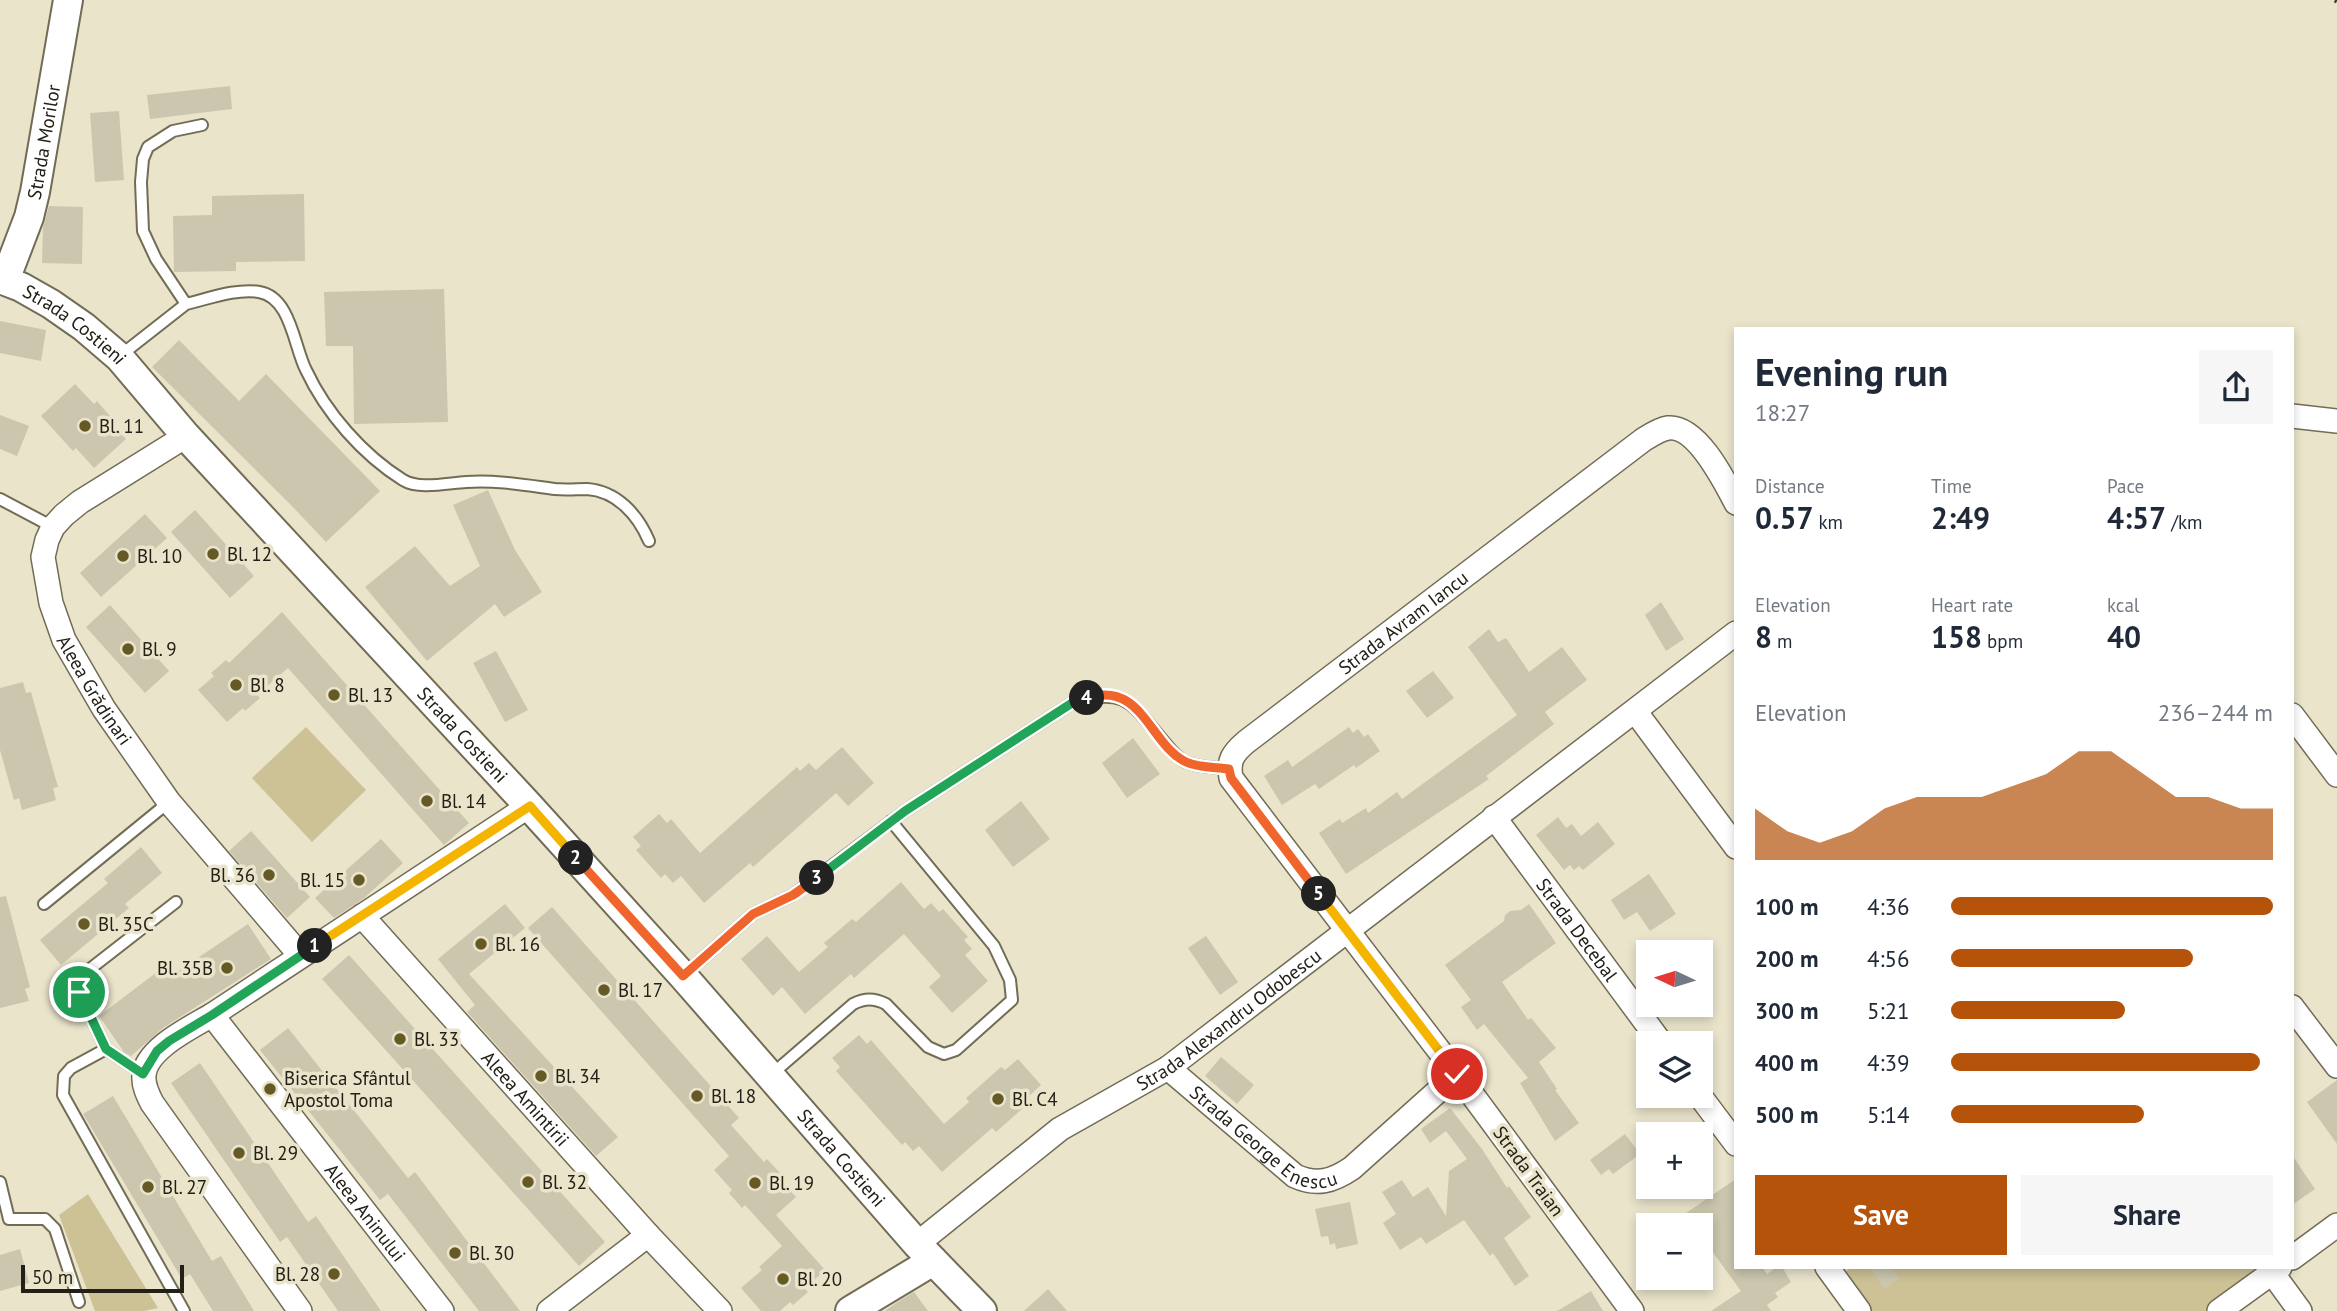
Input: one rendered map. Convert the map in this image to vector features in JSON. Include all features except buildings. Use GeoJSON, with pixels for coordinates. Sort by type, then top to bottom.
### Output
{"type":"FeatureCollection","features":[{"type":"Feature","properties":{"kind":"street","name":"Strada Morilor"},"geometry":{"type":"LineString","coordinates":[[2,280],[29,217],[35,192],[68,0]]}},
{"type":"Feature","properties":{"kind":"street","name":"Strada Costieni"},"geometry":{"type":"LineString","coordinates":[[2,280],[51,304],[84,327],[119,357],[186,436],[530,806],[925,1253],[982,1311]]}},
{"type":"Feature","properties":{"kind":"street"},"geometry":{"type":"LineString","coordinates":[[2294,416],[2337,421]]}},
{"type":"Feature","properties":{"kind":"street","name":"Strada Avram Iancu"},"geometry":{"type":"LineString","coordinates":[[1229,769],[1233,753],[1246,742],[1655,433],[1676,428],[1689,435],[1703,450],[1734,500]]}},
{"type":"Feature","properties":{"kind":"street"},"geometry":{"type":"LineString","coordinates":[[53,527],[80,502],[186,436]]}},
{"type":"Feature","properties":{"kind":"street","name":"Aleea Grădinari"},"geometry":{"type":"LineString","coordinates":[[53,527],[43,557],[51,603],[64,640],[104,709],[169,803],[300,955]]}},
{"type":"Feature","properties":{"kind":"street","name":"Strada Alexandru Odobescu"},"geometry":{"type":"LineString","coordinates":[[925,1253],[1060,1129],[1168,1068],[1734,635]]}},
{"type":"Feature","properties":{"kind":"street"},"geometry":{"type":"LineString","coordinates":[[1635,711],[1734,844]]}},
{"type":"Feature","properties":{"kind":"street"},"geometry":{"type":"LineString","coordinates":[[2294,718],[2337,775]]}},
{"type":"Feature","properties":{"kind":"street"},"geometry":{"type":"LineString","coordinates":[[1229,769],[1231,778],[1348,931]]}},
{"type":"Feature","properties":{"kind":"street"},"geometry":{"type":"LineString","coordinates":[[300,1311],[152,1103],[143,1074],[157,1051],[169,1041],[530,806]]}},
{"type":"Feature","properties":{"kind":"street","name":"Strada Decebal"},"geometry":{"type":"LineString","coordinates":[[1494,817],[1652,1031]]}},
{"type":"Feature","properties":{"kind":"street","name":"Aleea Amintirii"},"geometry":{"type":"LineString","coordinates":[[362,916],[648,1235],[720,1311]]}},
{"type":"Feature","properties":{"kind":"street","name":"Strada Traian"},"geometry":{"type":"LineString","coordinates":[[1348,931],[1632,1311]]}},
{"type":"Feature","properties":{"kind":"street"},"geometry":{"type":"LineString","coordinates":[[2294,1010],[2337,1066]]}},
{"type":"Feature","properties":{"kind":"street","name":"Aleea Aninului"},"geometry":{"type":"LineString","coordinates":[[212,1015],[442,1311]]}},
{"type":"Feature","properties":{"kind":"street","name":"Strada George Enescu"},"geometry":{"type":"LineString","coordinates":[[1168,1068],[1295,1176],[1320,1182],[1332,1180],[1352,1168],[1457,1074]]}},
{"type":"Feature","properties":{"kind":"street"},"geometry":{"type":"LineString","coordinates":[[1709,1108],[1734,1141]]}},
{"type":"Feature","properties":{"kind":"street"},"geometry":{"type":"LineString","coordinates":[[2294,1257],[2337,1225]]}},
{"type":"Feature","properties":{"kind":"street"},"geometry":{"type":"LineString","coordinates":[[549,1311],[648,1235]]}},
{"type":"Feature","properties":{"kind":"street"},"geometry":{"type":"LineString","coordinates":[[850,1311],[925,1253]]}},
{"type":"Feature","properties":{"kind":"street"},"geometry":{"type":"LineString","coordinates":[[2219,1311],[2274,1269],[2300,1311]]}},
{"type":"Feature","properties":{"kind":"street"},"geometry":{"type":"LineString","coordinates":[[1834,1270],[1859,1311]]}},
{"type":"Feature","properties":{"kind":"lane"},"geometry":{"type":"LineString","coordinates":[[186,304],[156,259],[143,231],[143,159],[148,147],[173,131],[202,125]]}},
{"type":"Feature","properties":{"kind":"lane"},"geometry":{"type":"LineString","coordinates":[[119,357],[186,304],[239,292],[260,292],[274,299],[288,318],[304,368],[318,393],[342,424],[379,463],[407,482],[427,484],[488,481],[557,489],[590,489],[616,499],[634,514],[649,541]]}},
{"type":"Feature","properties":{"kind":"lane"},"geometry":{"type":"LineString","coordinates":[[0,499],[53,527]]}},
{"type":"Feature","properties":{"kind":"lane"},"geometry":{"type":"LineString","coordinates":[[683,976],[753,914],[793,895],[891,821],[1072,703],[1095,695],[1112,696],[1137,707],[1185,762],[1229,769]]}},
{"type":"Feature","properties":{"kind":"lane"},"geometry":{"type":"LineString","coordinates":[[44,904],[169,803]]}},
{"type":"Feature","properties":{"kind":"lane"},"geometry":{"type":"LineString","coordinates":[[769,1075],[853,1004],[866,999],[879,1000],[886,1004],[928,1047],[944,1054],[956,1050],[1012,1000],[1010,980],[994,946],[891,821]]}},
{"type":"Feature","properties":{"kind":"lane"},"geometry":{"type":"LineString","coordinates":[[143,1074],[106,1049],[77,983],[81,976],[176,902]]}},
{"type":"Feature","properties":{"kind":"lane"},"geometry":{"type":"LineString","coordinates":[[106,1049],[71,1068],[64,1076],[63,1095],[184,1311]]}},
{"type":"Feature","properties":{"kind":"lane"},"geometry":{"type":"LineString","coordinates":[[0,1182],[4,1220],[45,1219],[52,1225],[79,1301]]}},
{"type":"Feature","properties":{"kind":"shaded area"},"geometry":{"type":"Polygon","coordinates":[[[306,727],[366,790],[312,842],[252,778],[306,727]]]}},
{"type":"Feature","properties":{"kind":"shaded area"},"geometry":{"type":"Polygon","coordinates":[[[88,1194],[158,1308],[144,1311],[95,1311],[59,1215],[88,1194]]]}},
{"type":"Feature","properties":{"kind":"shaded area"},"geometry":{"type":"Polygon","coordinates":[[[1849,1269],[2266,1269],[2219,1311],[1864,1311],[1839,1276],[1849,1269]]]}},
{"type":"Feature","properties":{"kind":"place","name":"Bl. 11"},"geometry":{"type":"Point","coordinates":[85,426]}},
{"type":"Feature","properties":{"kind":"place","name":"Bl. 12"},"geometry":{"type":"Point","coordinates":[213,554]}},
{"type":"Feature","properties":{"kind":"place","name":"Bl. 10"},"geometry":{"type":"Point","coordinates":[123,556]}},
{"type":"Feature","properties":{"kind":"place","name":"Bl. 9"},"geometry":{"type":"Point","coordinates":[128,649]}},
{"type":"Feature","properties":{"kind":"place","name":"Bl. 8"},"geometry":{"type":"Point","coordinates":[236,685]}},
{"type":"Feature","properties":{"kind":"place","name":"Bl. 13"},"geometry":{"type":"Point","coordinates":[334,695]}},
{"type":"Feature","properties":{"kind":"place","name":"Bl. 14"},"geometry":{"type":"Point","coordinates":[427,801]}},
{"type":"Feature","properties":{"kind":"place","name":"Bl. 36"},"geometry":{"type":"Point","coordinates":[269,875]}},
{"type":"Feature","properties":{"kind":"place","name":"Bl. 15"},"geometry":{"type":"Point","coordinates":[359,880]}},
{"type":"Feature","properties":{"kind":"place","name":"Bl. 35C"},"geometry":{"type":"Point","coordinates":[84,924]}},
{"type":"Feature","properties":{"kind":"place","name":"Bl. 16"},"geometry":{"type":"Point","coordinates":[481,944]}},
{"type":"Feature","properties":{"kind":"place","name":"Bl. 35B"},"geometry":{"type":"Point","coordinates":[227,968]}},
{"type":"Feature","properties":{"kind":"place","name":"Bl. 17"},"geometry":{"type":"Point","coordinates":[604,990]}},
{"type":"Feature","properties":{"kind":"place","name":"Bl. 33"},"geometry":{"type":"Point","coordinates":[400,1039]}},
{"type":"Feature","properties":{"kind":"place","name":"Bl. 34"},"geometry":{"type":"Point","coordinates":[541,1076]}},
{"type":"Feature","properties":{"kind":"place","name":"Biserica Sfântul Apostol Toma"},"geometry":{"type":"Point","coordinates":[270,1089]}},
{"type":"Feature","properties":{"kind":"place","name":"Bl. 18"},"geometry":{"type":"Point","coordinates":[697,1096]}},
{"type":"Feature","properties":{"kind":"place","name":"Bl. C4"},"geometry":{"type":"Point","coordinates":[998,1099]}},
{"type":"Feature","properties":{"kind":"place","name":"Bl. 29"},"geometry":{"type":"Point","coordinates":[239,1153]}},
{"type":"Feature","properties":{"kind":"place","name":"Bl. 32"},"geometry":{"type":"Point","coordinates":[528,1182]}},
{"type":"Feature","properties":{"kind":"place","name":"Bl. 19"},"geometry":{"type":"Point","coordinates":[755,1183]}},
{"type":"Feature","properties":{"kind":"place","name":"Bl. 27"},"geometry":{"type":"Point","coordinates":[148,1187]}},
{"type":"Feature","properties":{"kind":"place","name":"Bl. 30"},"geometry":{"type":"Point","coordinates":[455,1253]}},
{"type":"Feature","properties":{"kind":"place","name":"Bl. 28"},"geometry":{"type":"Point","coordinates":[334,1274]}},
{"type":"Feature","properties":{"kind":"place","name":"Bl. 20"},"geometry":{"type":"Point","coordinates":[783,1279]}},
{"type":"Feature","properties":{"kind":"route"},"geometry":{"type":"LineString","coordinates":[[79,992],[106,1049],[143,1074],[157,1051],[169,1041],[530,806],[683,976],[753,914],[793,895],[905,811],[1072,703],[1095,695],[1112,696],[1137,707],[1170,749],[1185,762],[1229,769],[1231,778],[1457,1074]]}}]}
